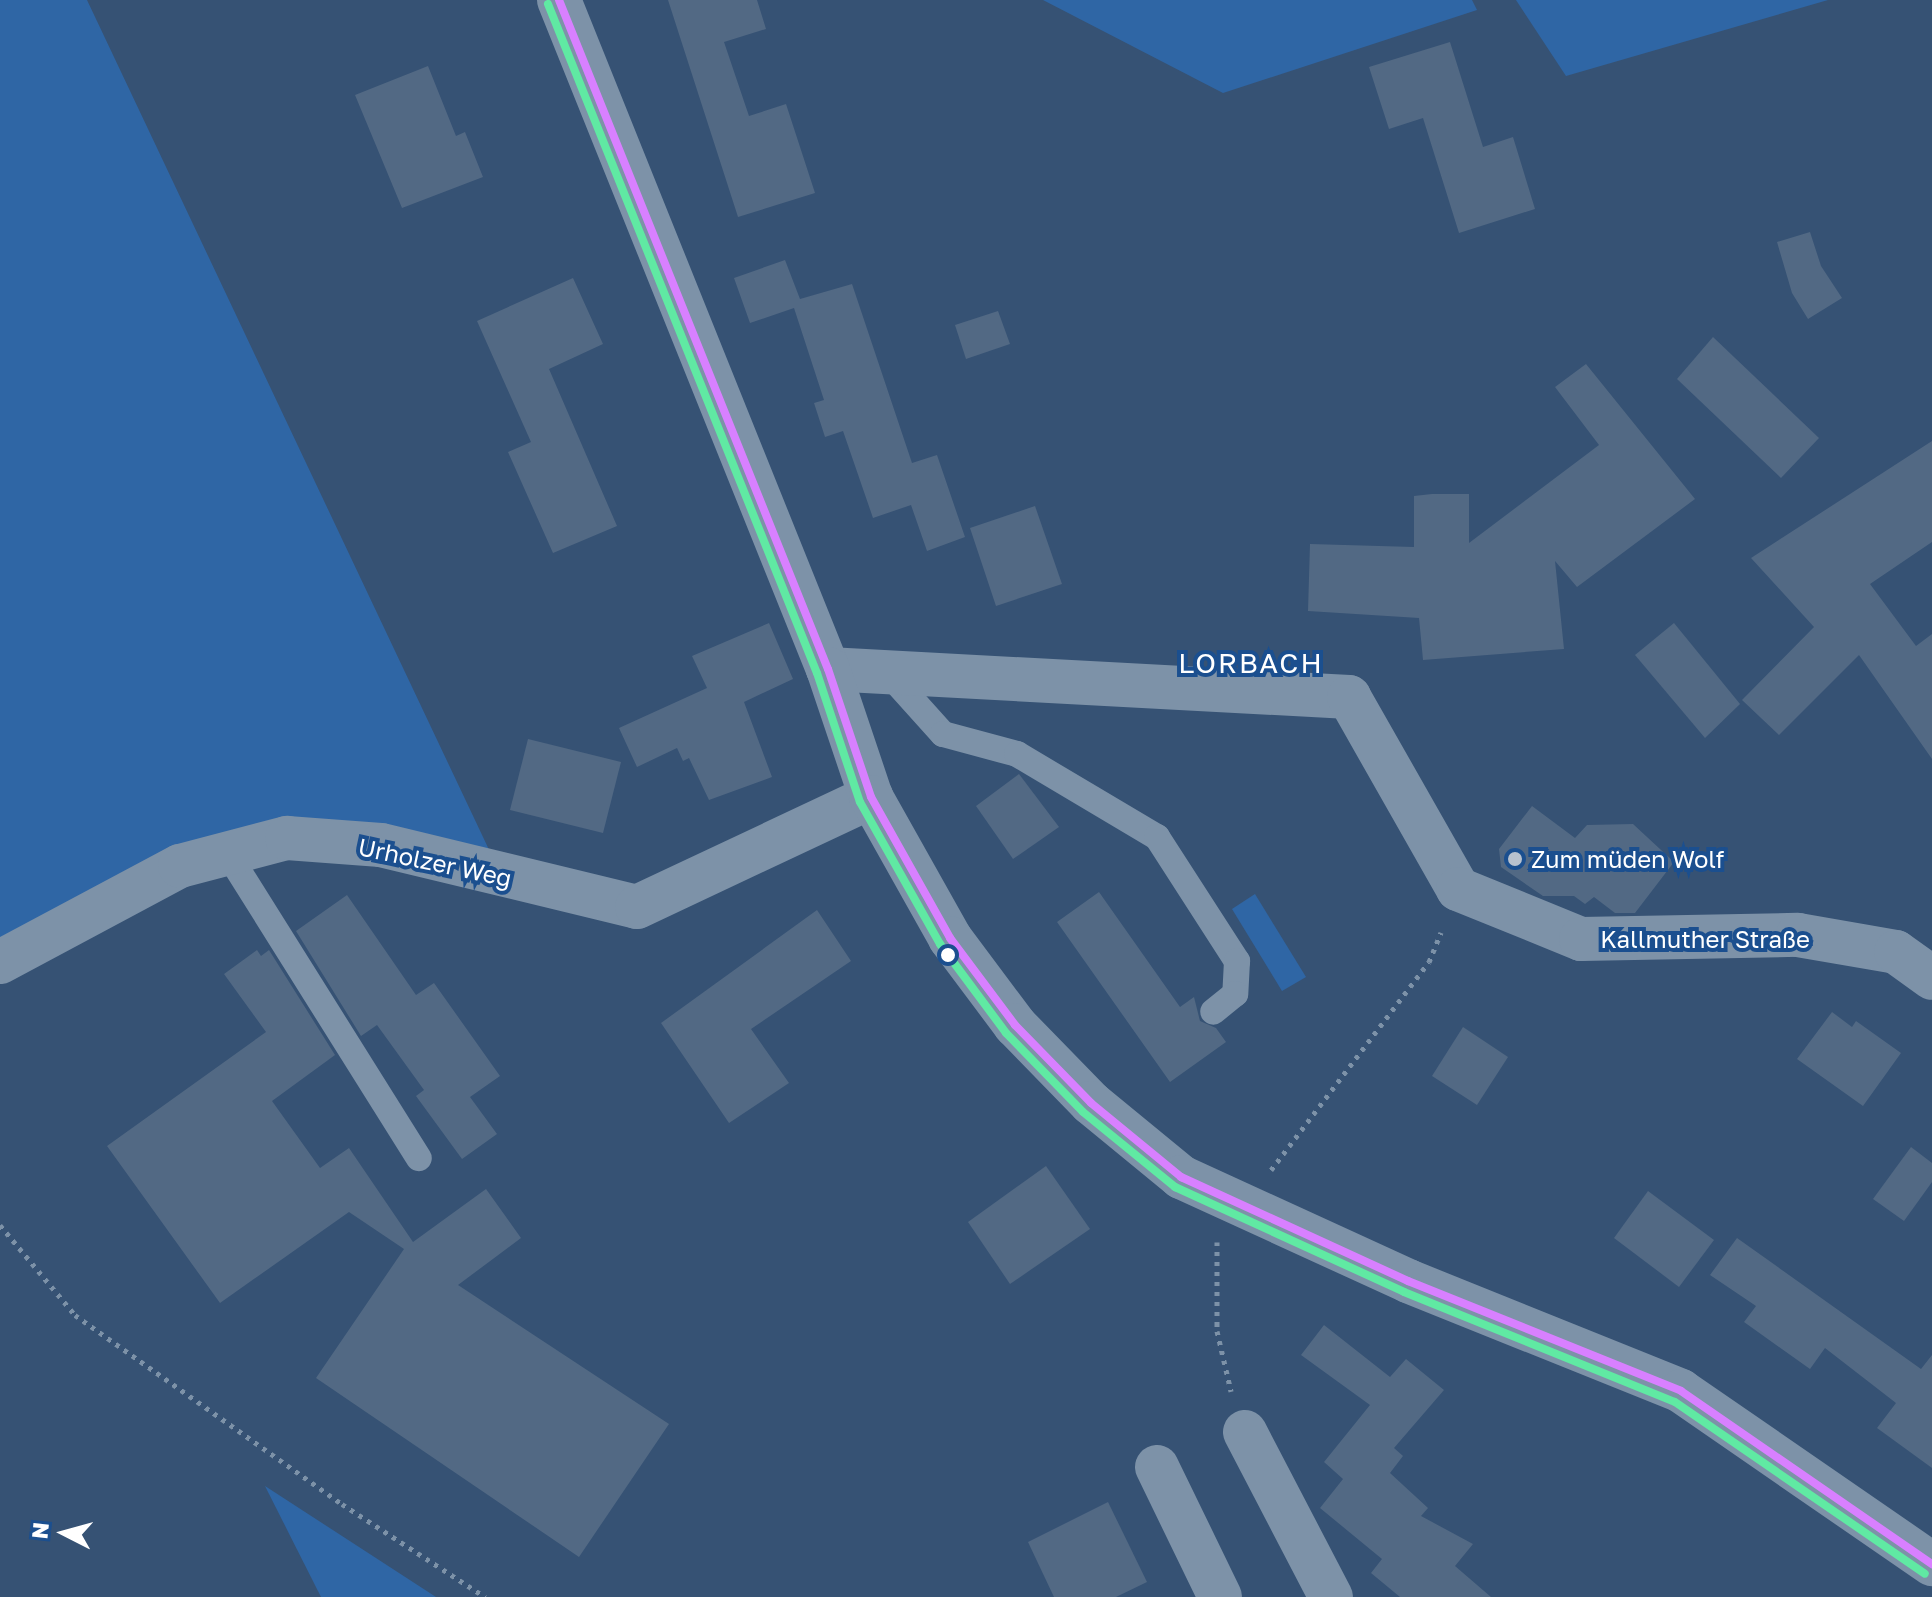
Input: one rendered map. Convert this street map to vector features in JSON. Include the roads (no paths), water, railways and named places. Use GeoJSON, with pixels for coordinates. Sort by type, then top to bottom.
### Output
{"type":"FeatureCollection","features":[{"type":"Feature","properties":{"kind":"street"},"geometry":{"type":"LineString","coordinates":[[559,0],[828,669],[871,797],[950,938],[1015,1025],[1091,1103],[1181,1177],[1408,1281],[1681,1391],[1932,1564]]}},
{"type":"Feature","properties":{"kind":"street"},"geometry":{"type":"LineString","coordinates":[[828,669],[888,673]]}},
{"type":"Feature","properties":{"kind":"street","name":"Kallmuther Straße"},"geometry":{"type":"LineString","coordinates":[[888,673],[1349,697],[1458,889],[1581,939],[1798,935],[1896,952],[1932,978]]}},
{"type":"Feature","properties":{"kind":"street","name":"Urholzer Weg"},"geometry":{"type":"LineString","coordinates":[[0,962],[180,866],[287,838],[381,845],[637,907],[871,797]]}},
{"type":"Feature","properties":{"kind":"street"},"geometry":{"type":"LineString","coordinates":[[1245,1432],[1331,1597]]}},
{"type":"Feature","properties":{"kind":"street"},"geometry":{"type":"LineString","coordinates":[[1157,1467],[1220,1597]]}},
{"type":"Feature","properties":{"kind":"lane"},"geometry":{"type":"LineString","coordinates":[[888,673],[943,734],[1017,754],[1157,837],[1237,961],[1235,994],[1213,1012]]}},
{"type":"Feature","properties":{"kind":"lane"},"geometry":{"type":"LineString","coordinates":[[228,854],[419,1158]]}},
{"type":"Feature","properties":{"kind":"place","name":"Zum müden Wolf"},"geometry":{"type":"Point","coordinates":[1515,859]}},
{"type":"Feature","properties":{"kind":"district","name":"LORBACH"},"geometry":{"type":"Point","coordinates":[1251,663]}}]}
